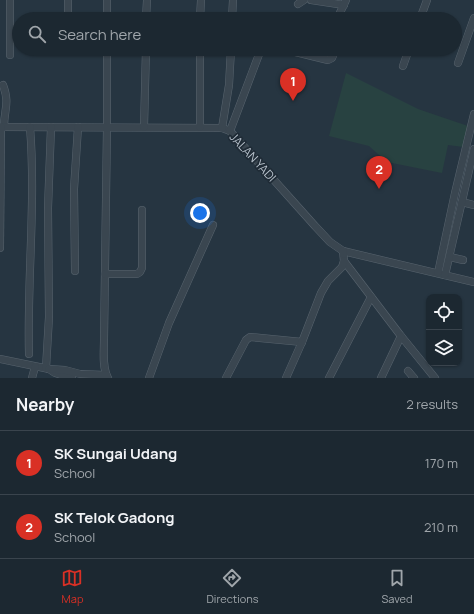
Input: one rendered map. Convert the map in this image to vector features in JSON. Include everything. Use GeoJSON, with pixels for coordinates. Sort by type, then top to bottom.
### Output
{"type":"FeatureCollection","features":[{"type":"Feature","properties":{"kind":"street"},"geometry":{"type":"LineString","coordinates":[[10,0],[10,55]]}},
{"type":"Feature","properties":{"kind":"street"},"geometry":{"type":"LineString","coordinates":[[68,0],[68,12]]}},
{"type":"Feature","properties":{"kind":"street"},"geometry":{"type":"LineString","coordinates":[[107,0],[107,12]]}},
{"type":"Feature","properties":{"kind":"street"},"geometry":{"type":"LineString","coordinates":[[146,12],[147,0]]}},
{"type":"Feature","properties":{"kind":"street"},"geometry":{"type":"LineString","coordinates":[[200,12],[201,0]]}},
{"type":"Feature","properties":{"kind":"street"},"geometry":{"type":"LineString","coordinates":[[232,12],[233,0]]}},
{"type":"Feature","properties":{"kind":"street"},"geometry":{"type":"LineString","coordinates":[[311,0],[345,3],[340,12]]}},
{"type":"Feature","properties":{"kind":"street"},"geometry":{"type":"LineString","coordinates":[[423,12],[427,0]]}},
{"type":"Feature","properties":{"kind":"street"},"geometry":{"type":"LineString","coordinates":[[462,52],[474,18]]}},
{"type":"Feature","properties":{"kind":"street"},"geometry":{"type":"LineString","coordinates":[[0,358],[34,367],[65,370],[80,374],[107,376],[104,340],[107,56]]}},
{"type":"Feature","properties":{"kind":"street"},"geometry":{"type":"LineString","coordinates":[[144,127],[146,56]]}},
{"type":"Feature","properties":{"kind":"street"},"geometry":{"type":"LineString","coordinates":[[200,56],[200,127]]}},
{"type":"Feature","properties":{"kind":"street"},"geometry":{"type":"LineString","coordinates":[[222,128],[229,85],[230,56]]}},
{"type":"Feature","properties":{"kind":"street"},"geometry":{"type":"LineString","coordinates":[[230,131],[258,56]]}},
{"type":"Feature","properties":{"kind":"street"},"geometry":{"type":"LineString","coordinates":[[312,56],[328,60],[333,56]]}},
{"type":"Feature","properties":{"kind":"street"},"geometry":{"type":"LineString","coordinates":[[403,66],[407,56]]}},
{"type":"Feature","properties":{"kind":"street"},"geometry":{"type":"LineString","coordinates":[[458,63],[460,56]]}},
{"type":"Feature","properties":{"kind":"street"},"geometry":{"type":"LineString","coordinates":[[0,248],[2,127],[7,101],[3,85]]}},
{"type":"Feature","properties":{"kind":"street"},"geometry":{"type":"LineString","coordinates":[[442,274],[455,193],[474,114]]}},
{"type":"Feature","properties":{"kind":"street","name":"JALAN YADI"},"geometry":{"type":"LineString","coordinates":[[2,127],[222,128],[230,131],[314,226],[330,242],[343,251],[474,282]]}},
{"type":"Feature","properties":{"kind":"street"},"geometry":{"type":"LineString","coordinates":[[29,354],[29,291],[33,161],[30,127]]}},
{"type":"Feature","properties":{"kind":"street"},"geometry":{"type":"LineString","coordinates":[[48,369],[48,208],[51,127]]}},
{"type":"Feature","properties":{"kind":"street"},"geometry":{"type":"LineString","coordinates":[[75,271],[74,189],[78,127]]}},
{"type":"Feature","properties":{"kind":"street"},"geometry":{"type":"LineString","coordinates":[[442,274],[450,257],[474,149]]}},
{"type":"Feature","properties":{"kind":"street"},"geometry":{"type":"LineString","coordinates":[[462,202],[474,205]]}},
{"type":"Feature","properties":{"kind":"street"},"geometry":{"type":"LineString","coordinates":[[105,274],[137,274],[140,272],[142,268],[142,210]]}},
{"type":"Feature","properties":{"kind":"street"},"geometry":{"type":"LineString","coordinates":[[149,378],[169,323],[213,225]]}},
{"type":"Feature","properties":{"kind":"street"},"geometry":{"type":"LineString","coordinates":[[286,378],[321,293],[328,281],[342,267],[344,261],[343,251]]}},
{"type":"Feature","properties":{"kind":"street"},"geometry":{"type":"LineString","coordinates":[[450,257],[463,260]]}},
{"type":"Feature","properties":{"kind":"street"},"geometry":{"type":"LineString","coordinates":[[344,261],[435,378]]}},
{"type":"Feature","properties":{"kind":"street"},"geometry":{"type":"LineString","coordinates":[[330,378],[371,297]]}},
{"type":"Feature","properties":{"kind":"street"},"geometry":{"type":"LineString","coordinates":[[381,378],[401,336]]}},
{"type":"Feature","properties":{"kind":"street"},"geometry":{"type":"LineString","coordinates":[[226,378],[246,340],[250,337],[302,342]]}},
{"type":"Feature","properties":{"kind":"street"},"geometry":{"type":"LineString","coordinates":[[32,378],[34,367]]}},
{"type":"Feature","properties":{"kind":"street"},"geometry":{"type":"LineString","coordinates":[[48,369],[55,373],[72,378]]}},
{"type":"Feature","properties":{"kind":"street"},"geometry":{"type":"LineString","coordinates":[[408,371],[414,378]]}},
{"type":"Feature","properties":{"kind":"green space"},"geometry":{"type":"Polygon","coordinates":[[[346,73],[418,109],[468,126],[463,147],[448,145],[442,173],[387,162],[369,146],[329,136],[346,73]]]}},
{"type":"Feature","properties":{"kind":"place","name":"SK Sungai Udang"},"geometry":{"type":"Point","coordinates":[293,101]}},
{"type":"Feature","properties":{"kind":"place","name":"SK Telok Gadong"},"geometry":{"type":"Point","coordinates":[379,189]}}]}
